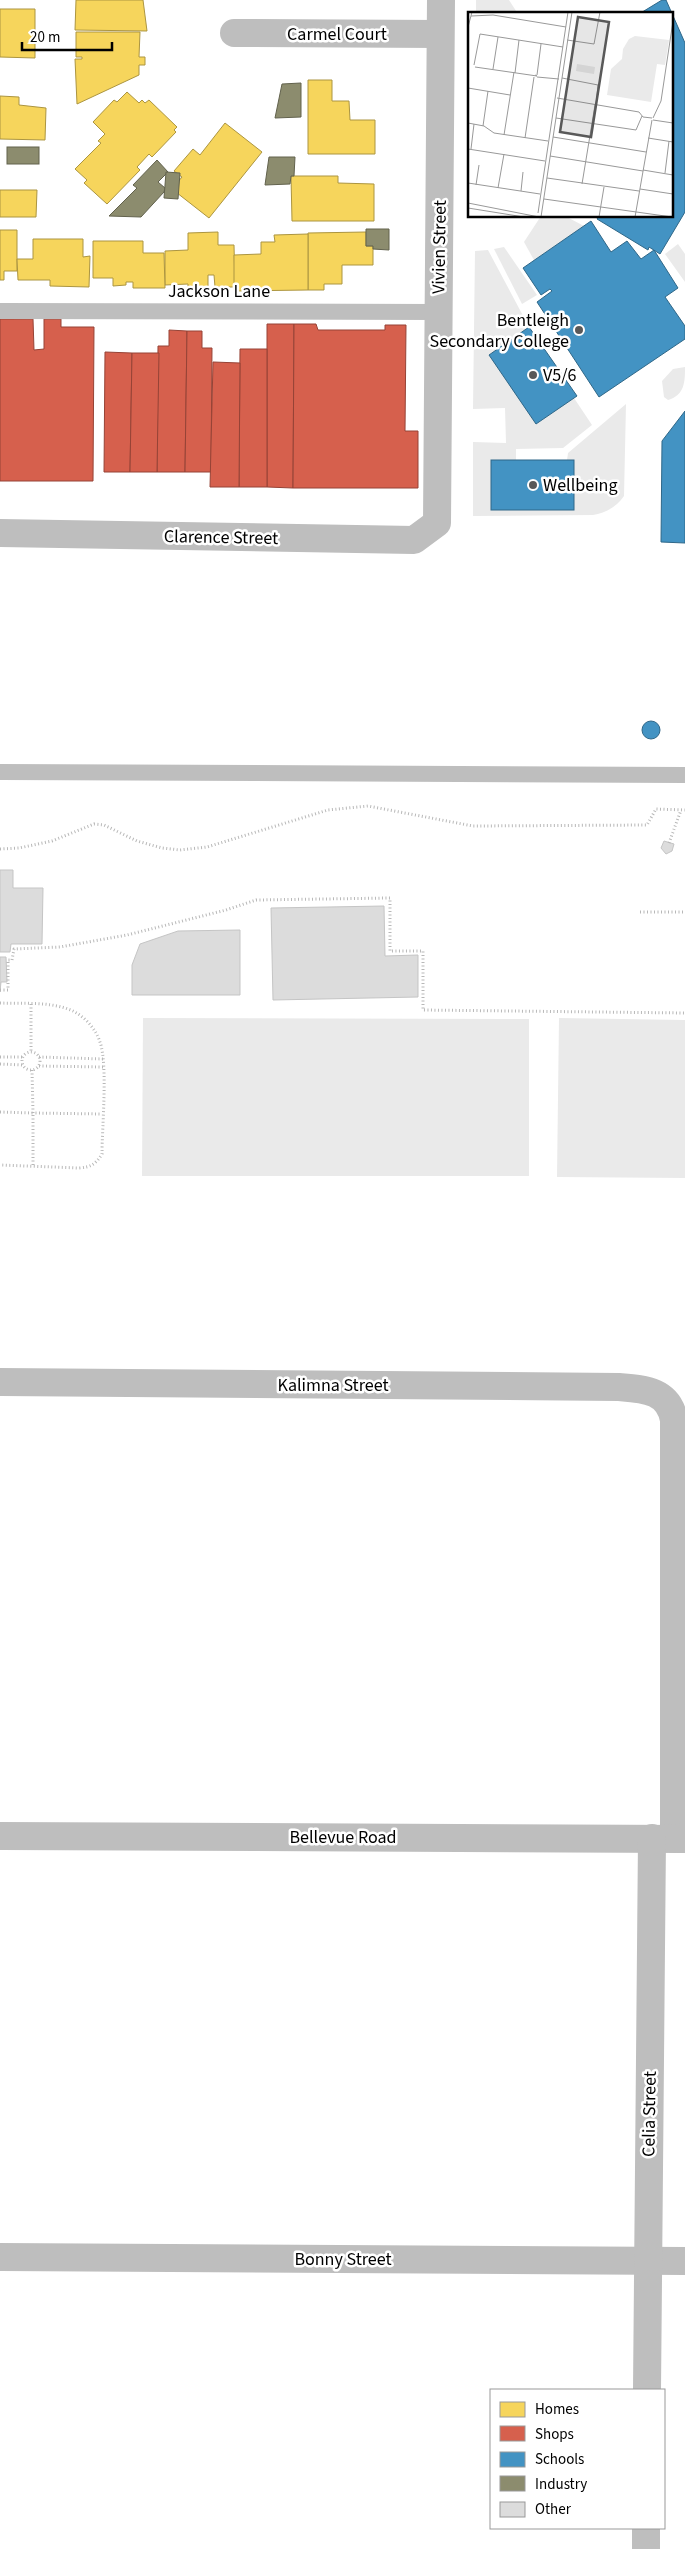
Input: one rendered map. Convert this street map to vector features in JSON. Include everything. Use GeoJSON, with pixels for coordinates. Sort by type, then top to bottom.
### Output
{"type":"FeatureCollection","features":[{"type":"Feature","properties":{"kind":"street","name":"Vivien Street"},"geometry":{"type":"LineString","coordinates":[[437,523],[441,0]]}},
{"type":"Feature","properties":{"kind":"street","name":"Carmel Court"},"geometry":{"type":"LineString","coordinates":[[234,33],[440,34]]}},
{"type":"Feature","properties":{"kind":"street","name":"Clarence Street"},"geometry":{"type":"LineString","coordinates":[[0,533],[414,540],[437,523]]}},
{"type":"Feature","properties":{"kind":"street","name":"Kalimna Street"},"geometry":{"type":"LineString","coordinates":[[0,1382],[619,1387],[655,1392],[663,1397]]}},
{"type":"Feature","properties":{"kind":"street","name":"Celia Street"},"geometry":{"type":"LineString","coordinates":[[647,2389],[648,2260],[670,1838],[674,1430],[672,1412],[663,1397]]}},
{"type":"Feature","properties":{"kind":"street","name":"Bellevue Road"},"geometry":{"type":"LineString","coordinates":[[0,1836],[670,1838]]}},
{"type":"Feature","properties":{"kind":"street","name":"Bonny Street"},"geometry":{"type":"LineString","coordinates":[[0,2257],[685,2261]]}},
{"type":"Feature","properties":{"kind":"street"},"geometry":{"type":"LineString","coordinates":[[646,2529],[646,2549]]}},
{"type":"Feature","properties":{"kind":"lane","name":"Jackson Lane"},"geometry":{"type":"LineString","coordinates":[[0,311],[438,312]]}},
{"type":"Feature","properties":{"kind":"lane"},"geometry":{"type":"LineString","coordinates":[[0,772],[685,776]]}},
{"type":"Feature","properties":{"kind":"path"},"geometry":{"type":"LineString","coordinates":[[0,849],[19,848],[52,840],[94,824],[104,825],[137,841],[162,848],[180,850],[207,847],[328,810],[368,806],[473,826],[648,825],[656,809],[683,810],[669,843]]}},
{"type":"Feature","properties":{"kind":"path"},"geometry":{"type":"LineString","coordinates":[[0,990],[8,990],[8,960],[12,960],[14,949],[60,947],[128,935],[226,910],[256,900],[390,898],[390,951],[423,951],[423,1010],[685,1013]]}},
{"type":"Feature","properties":{"kind":"path"},"geometry":{"type":"LineString","coordinates":[[640,912],[685,912]]}},
{"type":"Feature","properties":{"kind":"path"},"geometry":{"type":"LineString","coordinates":[[0,1003],[62,1008],[84,1019],[92,1026],[100,1042],[103,1060],[102,1154],[90,1167],[0,1165]]}},
{"type":"Feature","properties":{"kind":"path"},"geometry":{"type":"LineString","coordinates":[[31,1004],[31,1053]]}},
{"type":"Feature","properties":{"kind":"path"},"geometry":{"type":"LineString","coordinates":[[0,1057],[24,1057],[31,1053]]}},
{"type":"Feature","properties":{"kind":"path"},"geometry":{"type":"LineString","coordinates":[[31,1053],[39,1057],[103,1060]]}},
{"type":"Feature","properties":{"kind":"path"},"geometry":{"type":"LineString","coordinates":[[23,1065],[24,1057]]}},
{"type":"Feature","properties":{"kind":"path"},"geometry":{"type":"LineString","coordinates":[[39,1057],[39,1066]]}},
{"type":"Feature","properties":{"kind":"path"},"geometry":{"type":"LineString","coordinates":[[0,1064],[23,1065],[32,1070]]}},
{"type":"Feature","properties":{"kind":"path"},"geometry":{"type":"LineString","coordinates":[[32,1070],[39,1066],[103,1068]]}},
{"type":"Feature","properties":{"kind":"path"},"geometry":{"type":"LineString","coordinates":[[32,1070],[33,1166]]}},
{"type":"Feature","properties":{"kind":"path"},"geometry":{"type":"LineString","coordinates":[[0,1112],[102,1114]]}},
{"type":"Feature","properties":{"kind":"shaded area"},"geometry":{"type":"Polygon","coordinates":[[[476,0],[509,0],[517,12],[476,12],[476,0]]]}},
{"type":"Feature","properties":{"kind":"shaded area"},"geometry":{"type":"Polygon","coordinates":[[[540,218],[569,218],[584,226],[534,260],[524,242],[540,218]]]}},
{"type":"Feature","properties":{"kind":"shaded area"},"geometry":{"type":"Polygon","coordinates":[[[678,244],[685,254],[685,282],[665,254],[678,244]]]}},
{"type":"Feature","properties":{"kind":"shaded area"},"geometry":{"type":"Polygon","coordinates":[[[504,247],[537,295],[522,304],[494,249],[504,247]]]}},
{"type":"Feature","properties":{"kind":"shaded area"},"geometry":{"type":"Polygon","coordinates":[[[488,250],[529,327],[489,355],[574,398],[592,425],[563,448],[516,449],[516,460],[491,460],[491,510],[574,510],[574,460],[567,460],[568,453],[626,404],[624,496],[618,503],[602,513],[593,515],[473,516],[473,442],[506,443],[505,408],[473,409],[475,251],[488,250]]]}},
{"type":"Feature","properties":{"kind":"shaded area"},"geometry":{"type":"Polygon","coordinates":[[[685,367],[681,391],[674,398],[668,400],[664,397],[662,381],[673,369],[685,367]]]}},
{"type":"Feature","properties":{"kind":"shaded area"},"geometry":{"type":"Polygon","coordinates":[[[143,1018],[529,1019],[529,1176],[142,1176],[143,1018]]]}},
{"type":"Feature","properties":{"kind":"shaded area"},"geometry":{"type":"Polygon","coordinates":[[[559,1018],[685,1020],[685,1178],[557,1177],[559,1018]]]}},
{"type":"Feature","properties":{"kind":"building: Homes"},"geometry":{"type":"Polygon","coordinates":[[[76,0],[143,0],[147,31],[75,30],[76,0]]]}},
{"type":"Feature","properties":{"kind":"building: Homes"},"geometry":{"type":"Polygon","coordinates":[[[0,9],[35,9],[35,58],[0,57],[0,9]]]}},
{"type":"Feature","properties":{"kind":"building: Homes"},"geometry":{"type":"Polygon","coordinates":[[[76,32],[140,32],[139,57],[145,57],[145,65],[139,65],[139,75],[77,104],[75,59],[82,59],[82,57],[76,57],[76,32]]]}},
{"type":"Feature","properties":{"kind":"building: Homes"},"geometry":{"type":"Polygon","coordinates":[[[308,80],[332,80],[332,101],[349,101],[350,120],[375,120],[375,154],[308,154],[308,80]]]}},
{"type":"Feature","properties":{"kind":"building: Homes"},"geometry":{"type":"Polygon","coordinates":[[[127,92],[139,103],[142,100],[145,103],[149,100],[177,127],[174,130],[176,132],[152,157],[149,154],[137,167],[140,170],[107,204],[84,183],[87,180],[75,169],[101,143],[98,141],[105,134],[93,122],[114,100],[117,102],[127,92]]]}},
{"type":"Feature","properties":{"kind":"building: Homes"},"geometry":{"type":"Polygon","coordinates":[[[0,96],[19,97],[19,105],[46,108],[45,140],[0,139],[0,96]]]}},
{"type":"Feature","properties":{"kind":"building: Homes"},"geometry":{"type":"Polygon","coordinates":[[[225,123],[262,152],[209,218],[172,189],[182,177],[174,171],[193,149],[200,155],[225,123]]]}},
{"type":"Feature","properties":{"kind":"building: Homes"},"geometry":{"type":"Polygon","coordinates":[[[291,176],[338,176],[338,183],[374,184],[374,221],[292,221],[291,176]]]}},
{"type":"Feature","properties":{"kind":"building: Homes"},"geometry":{"type":"Polygon","coordinates":[[[0,190],[37,190],[36,217],[0,217],[0,190]]]}},
{"type":"Feature","properties":{"kind":"building: Homes"},"geometry":{"type":"Polygon","coordinates":[[[0,230],[17,230],[17,271],[4,271],[4,280],[0,280],[0,230]]]}},
{"type":"Feature","properties":{"kind":"building: Homes"},"geometry":{"type":"Polygon","coordinates":[[[218,232],[218,245],[234,245],[235,287],[215,287],[214,275],[208,275],[208,287],[188,287],[188,284],[165,285],[165,251],[188,250],[188,233],[218,232]]]}},
{"type":"Feature","properties":{"kind":"building: Homes"},"geometry":{"type":"Polygon","coordinates":[[[366,232],[366,246],[373,246],[373,265],[342,265],[342,284],[324,284],[324,290],[308,290],[308,233],[366,232]]]}},
{"type":"Feature","properties":{"kind":"building: Homes"},"geometry":{"type":"Polygon","coordinates":[[[308,234],[308,290],[234,291],[234,255],[261,254],[261,242],[275,242],[274,235],[308,234]]]}},
{"type":"Feature","properties":{"kind":"building: Homes"},"geometry":{"type":"Polygon","coordinates":[[[33,239],[83,239],[83,257],[90,256],[89,287],[50,286],[50,280],[18,280],[17,259],[33,259],[33,239]]]}},
{"type":"Feature","properties":{"kind":"building: Homes"},"geometry":{"type":"Polygon","coordinates":[[[93,241],[143,241],[143,253],[164,253],[165,288],[133,288],[133,282],[126,282],[126,285],[113,286],[113,278],[93,278],[93,241]]]}},
{"type":"Feature","properties":{"kind":"building: Shops"},"geometry":{"type":"Polygon","coordinates":[[[0,319],[33,319],[34,350],[44,349],[44,319],[61,319],[61,327],[94,327],[93,481],[0,481],[0,319]]]}},
{"type":"Feature","properties":{"kind":"building: Shops"},"geometry":{"type":"Polygon","coordinates":[[[267,324],[294,324],[293,488],[267,487],[267,324]]]}},
{"type":"Feature","properties":{"kind":"building: Shops"},"geometry":{"type":"Polygon","coordinates":[[[294,324],[316,324],[318,330],[385,330],[385,325],[406,325],[405,431],[418,431],[418,488],[293,488],[294,324]]]}},
{"type":"Feature","properties":{"kind":"building: Shops"},"geometry":{"type":"Polygon","coordinates":[[[169,330],[187,331],[185,472],[157,472],[158,346],[169,346],[169,330]]]}},
{"type":"Feature","properties":{"kind":"building: Shops"},"geometry":{"type":"Polygon","coordinates":[[[187,331],[202,331],[202,348],[212,348],[211,472],[185,472],[187,331]]]}},
{"type":"Feature","properties":{"kind":"building: Shops"},"geometry":{"type":"Polygon","coordinates":[[[240,349],[267,349],[267,487],[239,487],[240,349]]]}},
{"type":"Feature","properties":{"kind":"building: Shops"},"geometry":{"type":"Polygon","coordinates":[[[105,352],[132,353],[130,472],[104,472],[105,352]]]}},
{"type":"Feature","properties":{"kind":"building: Shops"},"geometry":{"type":"Polygon","coordinates":[[[132,353],[159,353],[157,472],[130,472],[132,353]]]}},
{"type":"Feature","properties":{"kind":"building: Shops"},"geometry":{"type":"Polygon","coordinates":[[[213,362],[240,363],[239,487],[210,487],[213,362]]]}},
{"type":"Feature","properties":{"kind":"building: Schools"},"geometry":{"type":"Polygon","coordinates":[[[662,0],[666,0],[671,12],[642,12],[662,0]]]}},
{"type":"Feature","properties":{"kind":"building: Schools"},"geometry":{"type":"Polygon","coordinates":[[[672,14],[685,43],[685,212],[660,254],[649,247],[648,250],[597,219],[672,218],[672,14]]]}},
{"type":"Feature","properties":{"kind":"building: Schools"},"geometry":{"type":"Polygon","coordinates":[[[591,221],[611,252],[627,241],[641,259],[654,250],[678,288],[665,297],[685,326],[685,339],[599,397],[537,302],[552,291],[550,289],[541,295],[523,268],[591,221]]]}},
{"type":"Feature","properties":{"kind":"building: Schools","name":"V5/6"},"geometry":{"type":"Polygon","coordinates":[[[529,327],[577,396],[536,424],[489,355],[529,327]]]}},
{"type":"Feature","properties":{"kind":"building: Schools"},"geometry":{"type":"Polygon","coordinates":[[[685,411],[685,543],[661,542],[662,441],[685,411]]]}},
{"type":"Feature","properties":{"kind":"building: Schools","name":"Wellbeing"},"geometry":{"type":"Polygon","coordinates":[[[491,460],[574,460],[574,510],[491,510],[491,460]]]}},
{"type":"Feature","properties":{"kind":"building: Schools"},"geometry":{"type":"Polygon","coordinates":[[[651,721],[657,724],[660,730],[657,736],[651,739],[645,736],[642,730],[645,724],[651,721]]]}},
{"type":"Feature","properties":{"kind":"building: Industry"},"geometry":{"type":"Polygon","coordinates":[[[301,83],[301,117],[275,118],[282,84],[301,83]]]}},
{"type":"Feature","properties":{"kind":"building: Industry"},"geometry":{"type":"Polygon","coordinates":[[[7,147],[39,147],[39,164],[7,164],[7,147]]]}},
{"type":"Feature","properties":{"kind":"building: Industry"},"geometry":{"type":"Polygon","coordinates":[[[269,157],[295,157],[294,176],[291,176],[290,184],[265,185],[269,157]]]}},
{"type":"Feature","properties":{"kind":"building: Industry"},"geometry":{"type":"Polygon","coordinates":[[[157,160],[168,172],[158,182],[165,188],[164,192],[141,217],[109,216],[137,188],[133,185],[157,160]]]}},
{"type":"Feature","properties":{"kind":"building: Industry"},"geometry":{"type":"Polygon","coordinates":[[[166,172],[180,173],[178,199],[164,198],[166,172]]]}},
{"type":"Feature","properties":{"kind":"building: Industry"},"geometry":{"type":"Polygon","coordinates":[[[366,229],[389,229],[389,250],[373,249],[373,246],[366,246],[366,229]]]}},
{"type":"Feature","properties":{"kind":"building: Other"},"geometry":{"type":"Polygon","coordinates":[[[664,841],[674,844],[672,851],[666,854],[661,848],[664,841]]]}},
{"type":"Feature","properties":{"kind":"building: Other"},"geometry":{"type":"Polygon","coordinates":[[[0,870],[13,870],[13,888],[43,888],[42,944],[11,944],[10,952],[0,952],[0,870]]]}},
{"type":"Feature","properties":{"kind":"building: Other"},"geometry":{"type":"Polygon","coordinates":[[[384,906],[385,956],[418,955],[418,997],[273,1000],[271,908],[384,906]]]}},
{"type":"Feature","properties":{"kind":"building: Other"},"geometry":{"type":"Polygon","coordinates":[[[240,930],[240,995],[132,995],[132,965],[140,944],[178,931],[240,930]]]}},
{"type":"Feature","properties":{"kind":"building: Other"},"geometry":{"type":"Polygon","coordinates":[[[0,957],[6,957],[7,982],[1,982],[0,992],[0,957]]]}},
{"type":"Feature","properties":{"kind":"place","name":"Bentleigh Secondary College"},"geometry":{"type":"Point","coordinates":[579,330]}},
{"type":"Feature","properties":{"kind":"place","name":"V5/6"},"geometry":{"type":"Point","coordinates":[533,375]}},
{"type":"Feature","properties":{"kind":"place","name":"Wellbeing"},"geometry":{"type":"Point","coordinates":[533,485]}}]}
